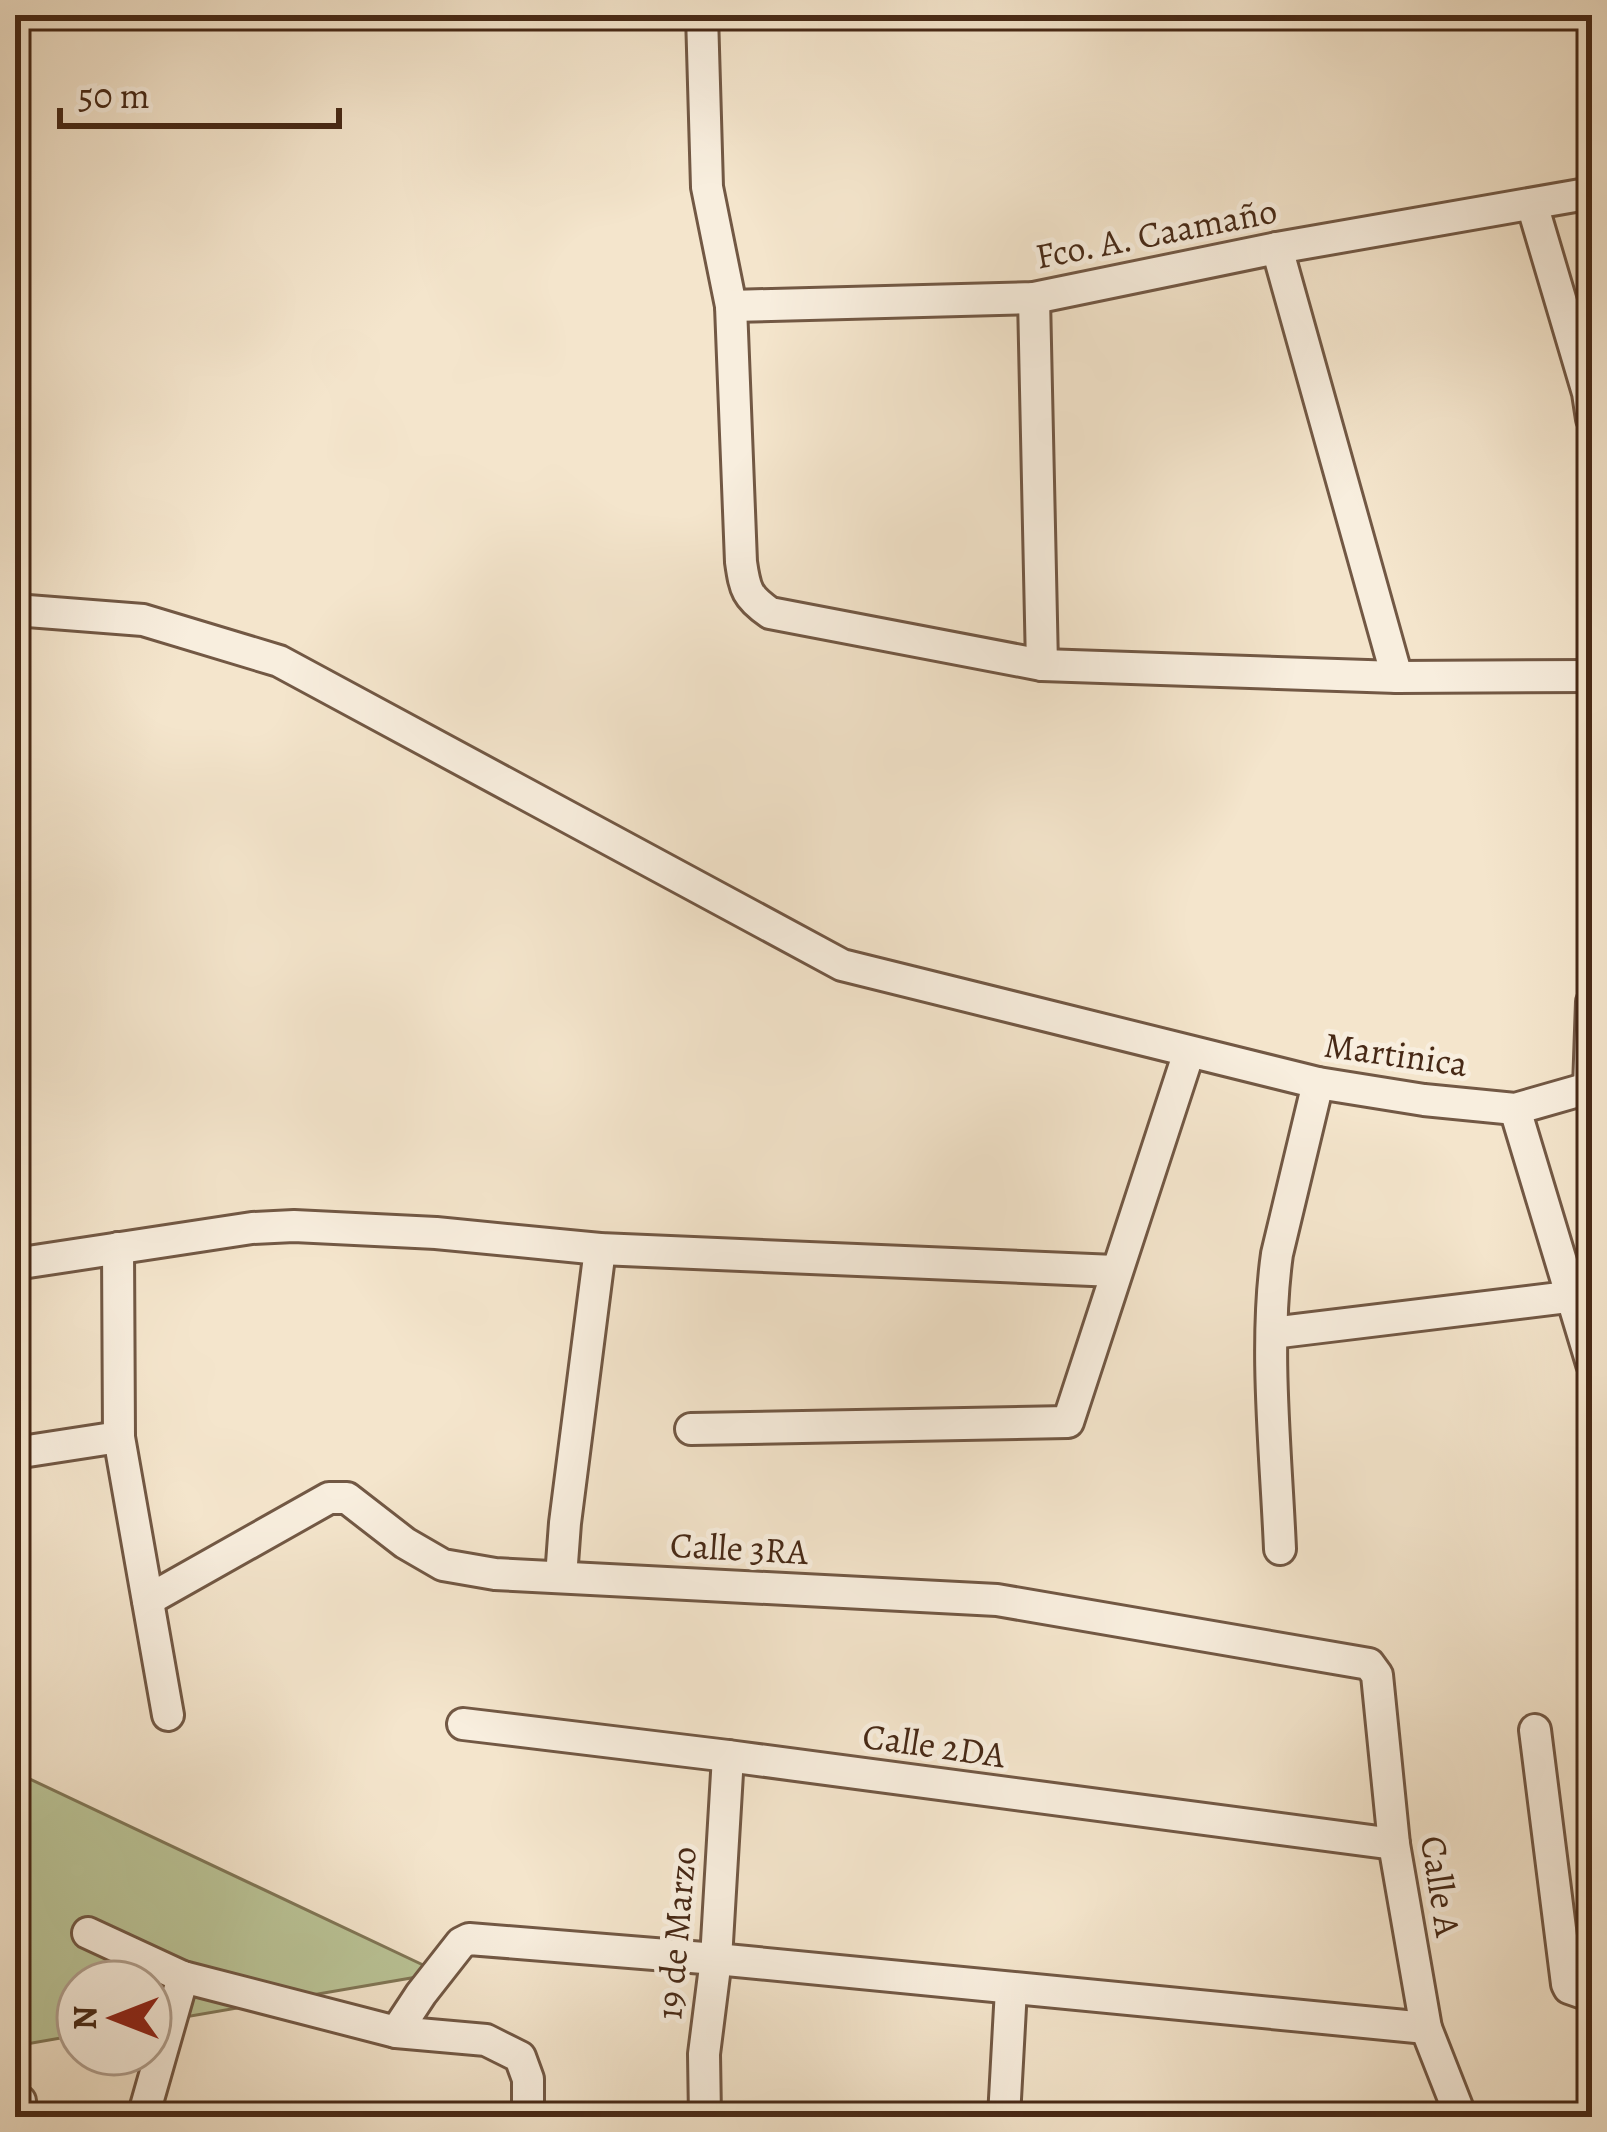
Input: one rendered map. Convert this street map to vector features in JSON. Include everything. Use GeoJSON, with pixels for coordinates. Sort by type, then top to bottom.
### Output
{"type":"FeatureCollection","features":[{"type":"Feature","properties":{"kind":"street"},"geometry":{"type":"LineString","coordinates":[[702,15],[707,187],[730,306],[740,562],[744,588],[755,603],[770,614],[1042,665],[1397,677],[1592,676]]}},
{"type":"Feature","properties":{"kind":"street","name":"Fco. A. Caamaño"},"geometry":{"type":"LineString","coordinates":[[730,306],[1034,298],[1277,248],[1592,193]]}},
{"type":"Feature","properties":{"kind":"street"},"geometry":{"type":"LineString","coordinates":[[1532,204],[1592,419]]}},
{"type":"Feature","properties":{"kind":"street"},"geometry":{"type":"LineString","coordinates":[[1277,248],[1397,677]]}},
{"type":"Feature","properties":{"kind":"street"},"geometry":{"type":"LineString","coordinates":[[1034,298],[1042,665]]}},
{"type":"Feature","properties":{"kind":"street","name":"Martinica"},"geometry":{"type":"LineString","coordinates":[[15,610],[143,620],[279,661],[842,965],[1318,1083],[1515,1109],[1591,1088]]}},
{"type":"Feature","properties":{"kind":"street"},"geometry":{"type":"LineString","coordinates":[[1591,1088],[1592,1002]]}},
{"type":"Feature","properties":{"kind":"street"},"geometry":{"type":"LineString","coordinates":[[691,1429],[1067,1422],[1189,1052]]}},
{"type":"Feature","properties":{"kind":"street"},"geometry":{"type":"LineString","coordinates":[[1280,1549],[1273,1281],[1318,1083]]}},
{"type":"Feature","properties":{"kind":"street"},"geometry":{"type":"LineString","coordinates":[[1515,1109],[1583,1296],[1592,1364]]}},
{"type":"Feature","properties":{"kind":"street"},"geometry":{"type":"LineString","coordinates":[[15,1264],[252,1228],[294,1226],[436,1233],[600,1249],[1115,1271]]}},
{"type":"Feature","properties":{"kind":"street"},"geometry":{"type":"LineString","coordinates":[[118,1248],[119,1437],[168,1715]]}},
{"type":"Feature","properties":{"kind":"street"},"geometry":{"type":"LineString","coordinates":[[561,1577],[600,1249]]}},
{"type":"Feature","properties":{"kind":"street"},"geometry":{"type":"LineString","coordinates":[[1272,1333],[1583,1296]]}},
{"type":"Feature","properties":{"kind":"street"},"geometry":{"type":"LineString","coordinates":[[15,1453],[119,1437]]}},
{"type":"Feature","properties":{"kind":"street","name":"Calle 3RA"},"geometry":{"type":"LineString","coordinates":[[148,1600],[329,1498],[346,1498],[443,1565],[495,1574],[998,1600],[1369,1664]]}},
{"type":"Feature","properties":{"kind":"street","name":"Calle A"},"geometry":{"type":"LineString","coordinates":[[1369,1664],[1377,1675],[1394,1844],[1426,2028],[1461,2117]]}},
{"type":"Feature","properties":{"kind":"street","name":"Calle 2DA"},"geometry":{"type":"LineString","coordinates":[[463,1724],[1394,1844]]}},
{"type":"Feature","properties":{"kind":"street"},"geometry":{"type":"LineString","coordinates":[[1535,1730],[1567,1984],[1592,1996]]}},
{"type":"Feature","properties":{"kind":"street","name":"19 de Marzo"},"geometry":{"type":"LineString","coordinates":[[705,2117],[704,2054],[716,1959],[728,1756]]}},
{"type":"Feature","properties":{"kind":"street"},"geometry":{"type":"LineString","coordinates":[[88,1933],[183,1977],[396,2032],[486,2040],[520,2057],[528,2079],[528,2117]]}},
{"type":"Feature","properties":{"kind":"street"},"geometry":{"type":"LineString","coordinates":[[396,2032],[461,1942],[470,1939],[1426,2028]]}},
{"type":"Feature","properties":{"kind":"street"},"geometry":{"type":"LineString","coordinates":[[143,2117],[183,1977]]}},
{"type":"Feature","properties":{"kind":"street"},"geometry":{"type":"LineString","coordinates":[[1004,2117],[1011,1989]]}},
{"type":"Feature","properties":{"kind":"green space"},"geometry":{"type":"Polygon","coordinates":[[[15,1772],[440,1973],[174,2019],[174,1958],[54,1958],[54,2039],[15,2046],[15,1772]]]}}]}
